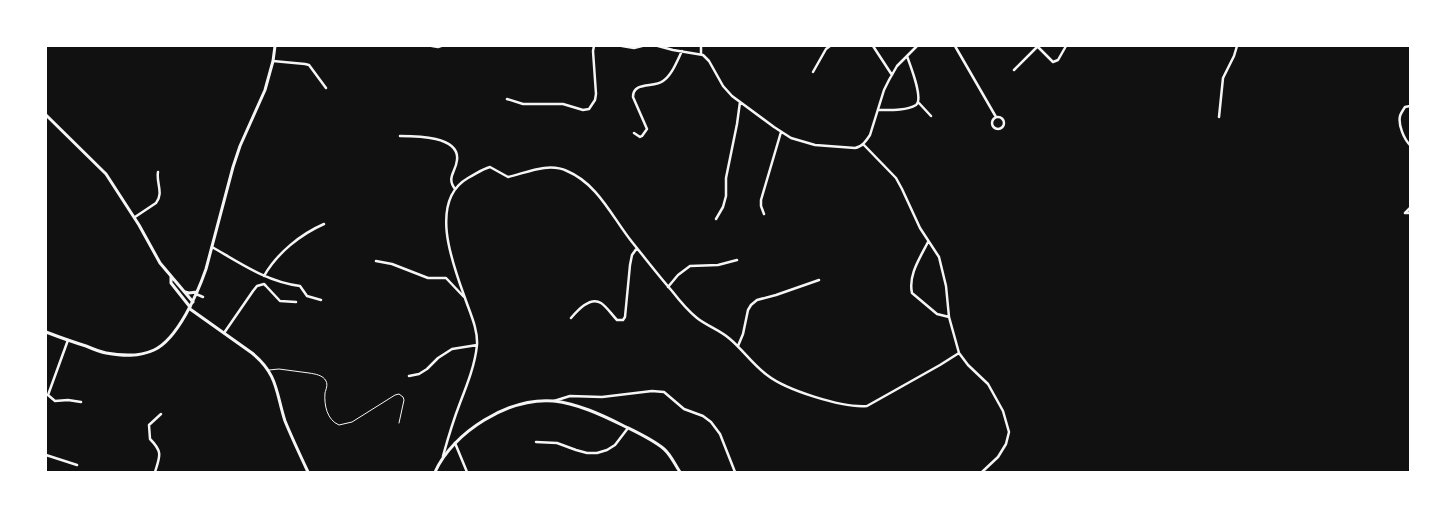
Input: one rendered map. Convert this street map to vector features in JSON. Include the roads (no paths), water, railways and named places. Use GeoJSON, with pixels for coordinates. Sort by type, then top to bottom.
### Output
{"type":"FeatureCollection","features":[{"type":"Feature","properties":{"kind":"street"},"geometry":{"type":"LineString","coordinates":[[46,332],[105,353],[128,356],[141,354],[155,349],[176,329],[193,302],[206,269],[233,167],[240,146],[265,90],[273,61],[275,46]]}},
{"type":"Feature","properties":{"kind":"street"},"geometry":{"type":"LineString","coordinates":[[432,46],[441,46]]}},
{"type":"Feature","properties":{"kind":"street"},"geometry":{"type":"LineString","coordinates":[[507,99],[523,104],[563,104],[583,110],[589,109],[595,100],[596,94],[593,51],[594,46]]}},
{"type":"Feature","properties":{"kind":"street"},"geometry":{"type":"LineString","coordinates":[[622,46],[634,48],[642,46]]}},
{"type":"Feature","properties":{"kind":"street"},"geometry":{"type":"LineString","coordinates":[[658,46],[701,54],[709,61],[727,90],[740,102],[791,138],[815,145],[855,148],[863,144],[870,135],[884,90],[892,75],[917,46]]}},
{"type":"Feature","properties":{"kind":"street"},"geometry":{"type":"LineString","coordinates":[[701,46],[701,54]]}},
{"type":"Feature","properties":{"kind":"street"},"geometry":{"type":"LineString","coordinates":[[813,72],[826,49],[830,46]]}},
{"type":"Feature","properties":{"kind":"street"},"geometry":{"type":"LineString","coordinates":[[873,46],[892,75]]}},
{"type":"Feature","properties":{"kind":"street"},"geometry":{"type":"LineString","coordinates":[[955,46],[996,117]]}},
{"type":"Feature","properties":{"kind":"street"},"geometry":{"type":"LineString","coordinates":[[1014,70],[1037,46],[1053,62],[1058,60],[1066,46]]}},
{"type":"Feature","properties":{"kind":"street"},"geometry":{"type":"LineString","coordinates":[[1218,117],[1223,78],[1234,56],[1237,46]]}},
{"type":"Feature","properties":{"kind":"street"},"geometry":{"type":"LineString","coordinates":[[634,133],[640,137],[647,129],[633,97],[633,93],[640,87],[659,84],[664,81],[682,51]]}},
{"type":"Feature","properties":{"kind":"street"},"geometry":{"type":"LineString","coordinates":[[878,110],[907,108],[916,105],[918,102],[919,97],[916,83],[907,56]]}},
{"type":"Feature","properties":{"kind":"street"},"geometry":{"type":"LineString","coordinates":[[273,61],[309,65],[326,88]]}},
{"type":"Feature","properties":{"kind":"street"},"geometry":{"type":"LineString","coordinates":[[716,219],[723,207],[726,196],[726,178],[740,102]]}},
{"type":"Feature","properties":{"kind":"street"},"geometry":{"type":"LineString","coordinates":[[918,102],[931,116]]}},
{"type":"Feature","properties":{"kind":"street"},"geometry":{"type":"LineString","coordinates":[[1410,106],[1405,107],[1400,116],[1400,122],[1405,138],[1410,146]]}},
{"type":"Feature","properties":{"kind":"street"},"geometry":{"type":"LineString","coordinates":[[46,115],[106,174],[135,217],[160,263],[170,277],[175,280],[193,302]]}},
{"type":"Feature","properties":{"kind":"street"},"geometry":{"type":"LineString","coordinates":[[996,117],[1001,117],[1004,121],[1004,126],[997,129],[993,126],[993,121],[996,117]]}},
{"type":"Feature","properties":{"kind":"street"},"geometry":{"type":"LineString","coordinates":[[764,214],[761,206],[761,200],[781,132]]}},
{"type":"Feature","properties":{"kind":"street"},"geometry":{"type":"LineString","coordinates":[[400,136],[418,136],[450,144],[456,151],[457,156],[456,165],[451,180],[455,189]]}},
{"type":"Feature","properties":{"kind":"street"},"geometry":{"type":"LineString","coordinates":[[863,144],[896,178],[920,228],[939,257],[946,286],[949,317],[959,353],[968,365],[988,384],[1003,411],[1009,432],[1006,444],[998,457],[982,472]]}},
{"type":"Feature","properties":{"kind":"street"},"geometry":{"type":"LineString","coordinates":[[435,472],[443,456],[450,430],[470,376],[477,345],[474,323],[464,298],[449,247],[446,229],[448,205],[455,189],[463,181],[490,167],[508,177],[539,169],[551,168],[566,170],[578,177],[601,199],[668,287],[696,317],[729,338],[772,379],[799,391],[855,406],[867,406],[873,404],[959,353]]}},
{"type":"Feature","properties":{"kind":"street"},"geometry":{"type":"LineString","coordinates":[[135,217],[156,203],[158,200],[160,192],[157,178],[158,172]]}},
{"type":"Feature","properties":{"kind":"street"},"geometry":{"type":"LineString","coordinates":[[1410,208],[1406,212],[1410,214]]}},
{"type":"Feature","properties":{"kind":"street"},"geometry":{"type":"LineString","coordinates":[[264,276],[276,260],[300,236],[324,224]]}},
{"type":"Feature","properties":{"kind":"street"},"geometry":{"type":"LineString","coordinates":[[929,242],[912,275],[910,284],[912,293],[937,314],[949,317]]}},
{"type":"Feature","properties":{"kind":"street"},"geometry":{"type":"LineString","coordinates":[[212,247],[254,272],[289,285],[300,286],[307,296],[321,300]]}},
{"type":"Feature","properties":{"kind":"street"},"geometry":{"type":"LineString","coordinates":[[571,318],[580,308],[592,302],[601,303],[617,320],[622,320],[625,317],[630,265],[632,256],[637,248]]}},
{"type":"Feature","properties":{"kind":"street"},"geometry":{"type":"LineString","coordinates":[[668,287],[678,274],[695,264],[718,265],[737,260]]}},
{"type":"Feature","properties":{"kind":"street"},"geometry":{"type":"LineString","coordinates":[[376,261],[392,264],[428,278],[446,278],[464,298]]}},
{"type":"Feature","properties":{"kind":"street"},"geometry":{"type":"LineString","coordinates":[[170,277],[171,283],[190,308],[259,359],[269,370],[285,420],[308,472]]}},
{"type":"Feature","properties":{"kind":"street"},"geometry":{"type":"LineString","coordinates":[[738,346],[743,334],[750,305],[757,300],[819,280]]}},
{"type":"Feature","properties":{"kind":"street"},"geometry":{"type":"LineString","coordinates":[[224,333],[253,291],[261,284],[264,284],[280,301],[296,302]]}},
{"type":"Feature","properties":{"kind":"street"},"geometry":{"type":"LineString","coordinates":[[185,292],[197,293],[203,297]]}},
{"type":"Feature","properties":{"kind":"street"},"geometry":{"type":"LineString","coordinates":[[68,340],[48,395],[58,402],[68,400],[81,402]]}},
{"type":"Feature","properties":{"kind":"street"},"geometry":{"type":"LineString","coordinates":[[409,376],[419,374],[427,369],[452,349],[477,345]]}},
{"type":"Feature","properties":{"kind":"street"},"geometry":{"type":"LineString","coordinates":[[553,401],[570,396],[596,397],[652,391],[664,392],[684,409],[703,416],[711,422],[720,434],[735,472]]}},
{"type":"Feature","properties":{"kind":"street"},"geometry":{"type":"LineString","coordinates":[[443,456],[455,443],[489,417],[530,401],[553,401],[578,406],[601,414],[628,428],[665,450],[680,472]]}},
{"type":"Feature","properties":{"kind":"street"},"geometry":{"type":"LineString","coordinates":[[155,472],[160,455],[158,446],[150,439],[149,425],[161,414]]}},
{"type":"Feature","properties":{"kind":"street"},"geometry":{"type":"LineString","coordinates":[[536,442],[557,443],[576,450],[597,453],[607,450],[615,445],[628,428]]}},
{"type":"Feature","properties":{"kind":"street"},"geometry":{"type":"LineString","coordinates":[[455,443],[467,472]]}},
{"type":"Feature","properties":{"kind":"street"},"geometry":{"type":"LineString","coordinates":[[46,455],[77,465]]}},
{"type":"Feature","properties":{"kind":"lane"},"geometry":{"type":"LineString","coordinates":[[269,370],[279,369],[314,373],[324,379],[327,384],[325,403],[328,414],[332,421],[339,425],[352,422],[399,394],[404,400],[399,422]]}}]}
